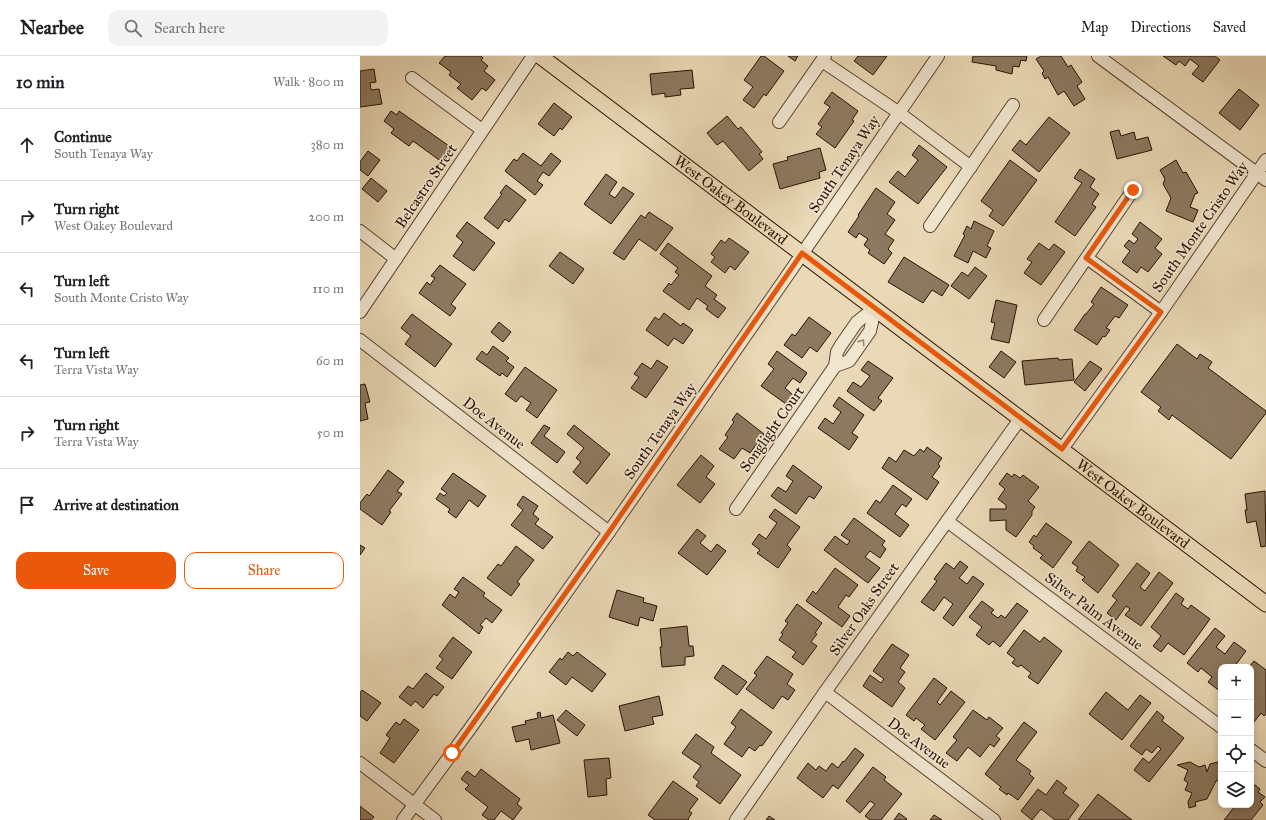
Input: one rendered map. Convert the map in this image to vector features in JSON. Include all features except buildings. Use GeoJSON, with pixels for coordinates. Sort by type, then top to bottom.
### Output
{"type":"FeatureCollection","features":[{"type":"Feature","properties":{"kind":"main road","name":"West Oakey Boulevard"},"geometry":{"type":"LineString","coordinates":[[540,56],[1266,604]]}},
{"type":"Feature","properties":{"kind":"street","name":"Belcastro Street"},"geometry":{"type":"LineString","coordinates":[[360,312],[533,56]]}},
{"type":"Feature","properties":{"kind":"street","name":"South Tenaya Way"},"geometry":{"type":"LineString","coordinates":[[403,820],[609,532],[938,56]]}},
{"type":"Feature","properties":{"kind":"street"},"geometry":{"type":"LineString","coordinates":[[1098,56],[1261,177]]}},
{"type":"Feature","properties":{"kind":"street"},"geometry":{"type":"LineString","coordinates":[[779,122],[823,58],[971,167]]}},
{"type":"Feature","properties":{"kind":"street"},"geometry":{"type":"LineString","coordinates":[[412,78],[482,130]]}},
{"type":"Feature","properties":{"kind":"street"},"geometry":{"type":"LineString","coordinates":[[930,226],[1013,105]]}},
{"type":"Feature","properties":{"kind":"street","name":"South Monte Cristo Way"},"geometry":{"type":"LineString","coordinates":[[1062,449],[1261,177],[1266,160]]}},
{"type":"Feature","properties":{"kind":"street"},"geometry":{"type":"LineString","coordinates":[[1044,320],[1133,190]]}},
{"type":"Feature","properties":{"kind":"street"},"geometry":{"type":"LineString","coordinates":[[360,230],[396,259]]}},
{"type":"Feature","properties":{"kind":"street"},"geometry":{"type":"LineString","coordinates":[[1086,258],[1161,312]]}},
{"type":"Feature","properties":{"kind":"street","name":"Songlight Court"},"geometry":{"type":"LineString","coordinates":[[736,509],[835,366],[837,352],[841,345],[857,322],[875,308]]}},
{"type":"Feature","properties":{"kind":"street","name":"Doe Avenue"},"geometry":{"type":"LineString","coordinates":[[360,340],[609,532]]}},
{"type":"Feature","properties":{"kind":"street","name":"Silver Oaks Street"},"geometry":{"type":"LineString","coordinates":[[736,820],[825,692],[1020,419]]}},
{"type":"Feature","properties":{"kind":"street","name":"Silver Palm Avenue"},"geometry":{"type":"LineString","coordinates":[[947,521],[1218,725]]}},
{"type":"Feature","properties":{"kind":"street","name":"Doe Avenue"},"geometry":{"type":"LineString","coordinates":[[825,692],[994,820]]}},
{"type":"Feature","properties":{"kind":"street"},"geometry":{"type":"LineString","coordinates":[[1254,752],[1266,761]]}},
{"type":"Feature","properties":{"kind":"street"},"geometry":{"type":"LineString","coordinates":[[360,763],[435,820]]}},
{"type":"Feature","properties":{"kind":"route"},"geometry":{"type":"LineString","coordinates":[[452,753],[609,532],[802,253],[1020,419],[1062,449],[1161,312],[1086,258],[1133,190]]}}]}
